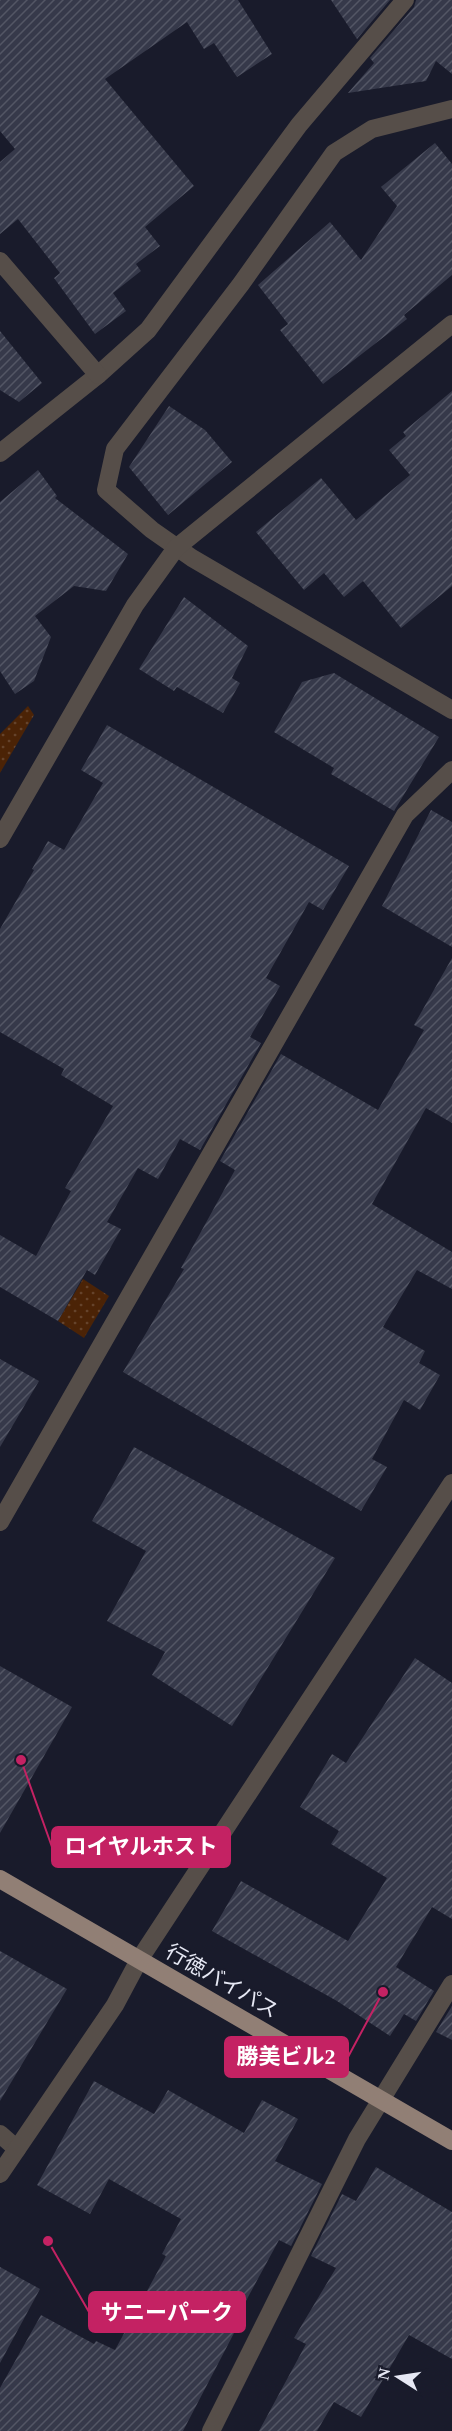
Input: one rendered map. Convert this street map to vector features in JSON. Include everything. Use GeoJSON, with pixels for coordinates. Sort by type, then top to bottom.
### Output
{"type":"FeatureCollection","features":[{"type":"Feature","properties":{"kind":"main road","name":"行徳バイパス"},"geometry":{"type":"LineString","coordinates":[[0,1879],[452,2141]]}},
{"type":"Feature","properties":{"kind":"street"},"geometry":{"type":"LineString","coordinates":[[0,453],[98,375],[148,330],[299,125],[405,0]]}},
{"type":"Feature","properties":{"kind":"street"},"geometry":{"type":"LineString","coordinates":[[452,109],[372,129],[334,153],[241,284],[115,448],[106,490],[176,548],[452,710]]}},
{"type":"Feature","properties":{"kind":"street"},"geometry":{"type":"LineString","coordinates":[[0,261],[98,375]]}},
{"type":"Feature","properties":{"kind":"street"},"geometry":{"type":"LineString","coordinates":[[0,839],[135,605],[176,548],[452,324]]}},
{"type":"Feature","properties":{"kind":"street"},"geometry":{"type":"LineString","coordinates":[[0,1522],[405,814],[452,770]]}},
{"type":"Feature","properties":{"kind":"street"},"geometry":{"type":"LineString","coordinates":[[0,2174],[115,2005],[139,1960],[452,1483]]}},
{"type":"Feature","properties":{"kind":"street"},"geometry":{"type":"LineString","coordinates":[[211,2431],[357,2139],[452,1984]]}},
{"type":"Feature","properties":{"kind":"street"},"geometry":{"type":"LineString","coordinates":[[0,2134],[17,2149]]}},
{"type":"Feature","properties":{"kind":"shaded area"},"geometry":{"type":"Polygon","coordinates":[[[28,706],[34,715],[0,773],[0,734],[28,706]]]}},
{"type":"Feature","properties":{"kind":"shaded area"},"geometry":{"type":"Polygon","coordinates":[[[83,1279],[109,1296],[84,1338],[58,1321],[83,1279]]]}},
{"type":"Feature","properties":{"kind":"building"},"geometry":{"type":"Polygon","coordinates":[[[0,0],[238,0],[272,54],[237,77],[214,43],[204,49],[187,22],[105,79],[194,186],[145,227],[160,246],[136,264],[141,271],[113,293],[126,311],[95,334],[54,278],[60,273],[18,219],[0,234],[0,162],[15,149],[0,131],[0,0]]]}},
{"type":"Feature","properties":{"kind":"building"},"geometry":{"type":"Polygon","coordinates":[[[331,0],[390,0],[357,39],[331,0]]]}},
{"type":"Feature","properties":{"kind":"building"},"geometry":{"type":"Polygon","coordinates":[[[416,0],[452,0],[452,74],[436,61],[426,81],[348,93],[374,63],[370,58],[414,7],[416,0]]]}},
{"type":"Feature","properties":{"kind":"building"},"geometry":{"type":"Polygon","coordinates":[[[435,143],[452,164],[452,275],[404,315],[407,319],[323,384],[280,330],[288,324],[258,285],[330,222],[361,260],[397,206],[381,187],[435,143]]]}},
{"type":"Feature","properties":{"kind":"building"},"geometry":{"type":"Polygon","coordinates":[[[0,331],[42,383],[19,402],[0,390],[0,331]]]}},
{"type":"Feature","properties":{"kind":"building"},"geometry":{"type":"Polygon","coordinates":[[[452,391],[452,586],[401,628],[363,581],[344,597],[324,573],[304,590],[256,532],[321,478],[356,520],[410,475],[389,450],[406,436],[403,432],[452,391]]]}},
{"type":"Feature","properties":{"kind":"building"},"geometry":{"type":"Polygon","coordinates":[[[169,406],[205,430],[232,462],[168,515],[129,467],[169,406]]]}},
{"type":"Feature","properties":{"kind":"building"},"geometry":{"type":"Polygon","coordinates":[[[38,470],[57,496],[55,498],[128,554],[106,591],[74,586],[35,616],[51,637],[34,681],[15,694],[0,671],[0,502],[38,470]]]}},
{"type":"Feature","properties":{"kind":"building"},"geometry":{"type":"Polygon","coordinates":[[[184,597],[248,646],[232,678],[240,683],[223,713],[177,687],[174,691],[139,669],[184,597]]]}},
{"type":"Feature","properties":{"kind":"building"},"geometry":{"type":"Polygon","coordinates":[[[334,673],[439,737],[394,811],[331,774],[334,768],[274,732],[302,682],[334,673]]]}},
{"type":"Feature","properties":{"kind":"building"},"geometry":{"type":"Polygon","coordinates":[[[107,725],[349,866],[323,910],[309,902],[266,978],[280,986],[250,1037],[261,1043],[200,1150],[180,1139],[158,1179],[138,1168],[107,1222],[121,1229],[95,1275],[87,1270],[58,1321],[0,1287],[0,1235],[36,1256],[71,1191],[65,1188],[113,1106],[61,1075],[64,1069],[0,1032],[0,929],[48,841],[64,850],[103,783],[81,770],[107,725]]]}},
{"type":"Feature","properties":{"kind":"building"},"geometry":{"type":"Polygon","coordinates":[[[431,810],[452,822],[452,947],[382,906],[431,810]]]}},
{"type":"Feature","properties":{"kind":"building"},"geometry":{"type":"Polygon","coordinates":[[[452,958],[452,1123],[426,1108],[372,1204],[452,1252],[452,1289],[417,1270],[383,1327],[425,1351],[419,1363],[440,1375],[420,1410],[404,1400],[372,1459],[387,1467],[361,1511],[123,1372],[184,1269],[181,1268],[235,1170],[220,1161],[281,1054],[378,1110],[424,1030],[414,1025],[452,958]]]}},
{"type":"Feature","properties":{"kind":"building"},"geometry":{"type":"Polygon","coordinates":[[[0,1359],[39,1381],[0,1447],[0,1359]]]}},
{"type":"Feature","properties":{"kind":"building"},"geometry":{"type":"Polygon","coordinates":[[[134,1447],[335,1558],[232,1726],[152,1675],[165,1652],[107,1621],[146,1551],[92,1521],[134,1447]]]}},
{"type":"Feature","properties":{"kind":"building"},"geometry":{"type":"Polygon","coordinates":[[[415,1658],[452,1683],[452,1919],[432,1907],[396,1967],[434,1991],[416,2021],[404,2014],[390,2036],[337,2001],[212,1931],[241,1881],[348,1941],[387,1878],[331,1844],[339,1831],[300,1807],[332,1754],[346,1763],[415,1658]]]}},
{"type":"Feature","properties":{"kind":"building"},"geometry":{"type":"Polygon","coordinates":[[[0,1666],[72,1707],[0,1833],[0,1666]]]}},
{"type":"Feature","properties":{"kind":"building"},"geometry":{"type":"Polygon","coordinates":[[[0,1951],[67,1989],[0,2101],[0,1951]]]}},
{"type":"Feature","properties":{"kind":"building"},"geometry":{"type":"Polygon","coordinates":[[[452,2006],[452,2040],[436,2032],[452,2006]]]}},
{"type":"Feature","properties":{"kind":"building"},"geometry":{"type":"Polygon","coordinates":[[[94,2081],[154,2114],[168,2090],[244,2133],[262,2100],[298,2119],[275,2161],[322,2184],[291,2246],[279,2240],[241,2310],[245,2312],[183,2431],[0,2431],[0,2388],[41,2315],[94,2344],[96,2341],[115,2350],[166,2256],[162,2254],[181,2219],[109,2179],[90,2214],[37,2185],[94,2081]]]}},
{"type":"Feature","properties":{"kind":"building"},"geometry":{"type":"Polygon","coordinates":[[[376,2167],[452,2212],[452,2359],[409,2335],[361,2417],[334,2402],[317,2431],[259,2431],[306,2344],[294,2338],[336,2268],[311,2256],[342,2194],[356,2201],[376,2167]]]}},
{"type":"Feature","properties":{"kind":"building"},"geometry":{"type":"Polygon","coordinates":[[[0,2267],[40,2289],[0,2363],[0,2267]]]}},
{"type":"Feature","properties":{"kind":"place","name":"ロイヤルホスト"},"geometry":{"type":"Point","coordinates":[21,1760]}},
{"type":"Feature","properties":{"kind":"place","name":"勝美ビル2"},"geometry":{"type":"Point","coordinates":[383,1992]}},
{"type":"Feature","properties":{"kind":"place","name":"サニーパーク"},"geometry":{"type":"Point","coordinates":[48,2241]}}]}
